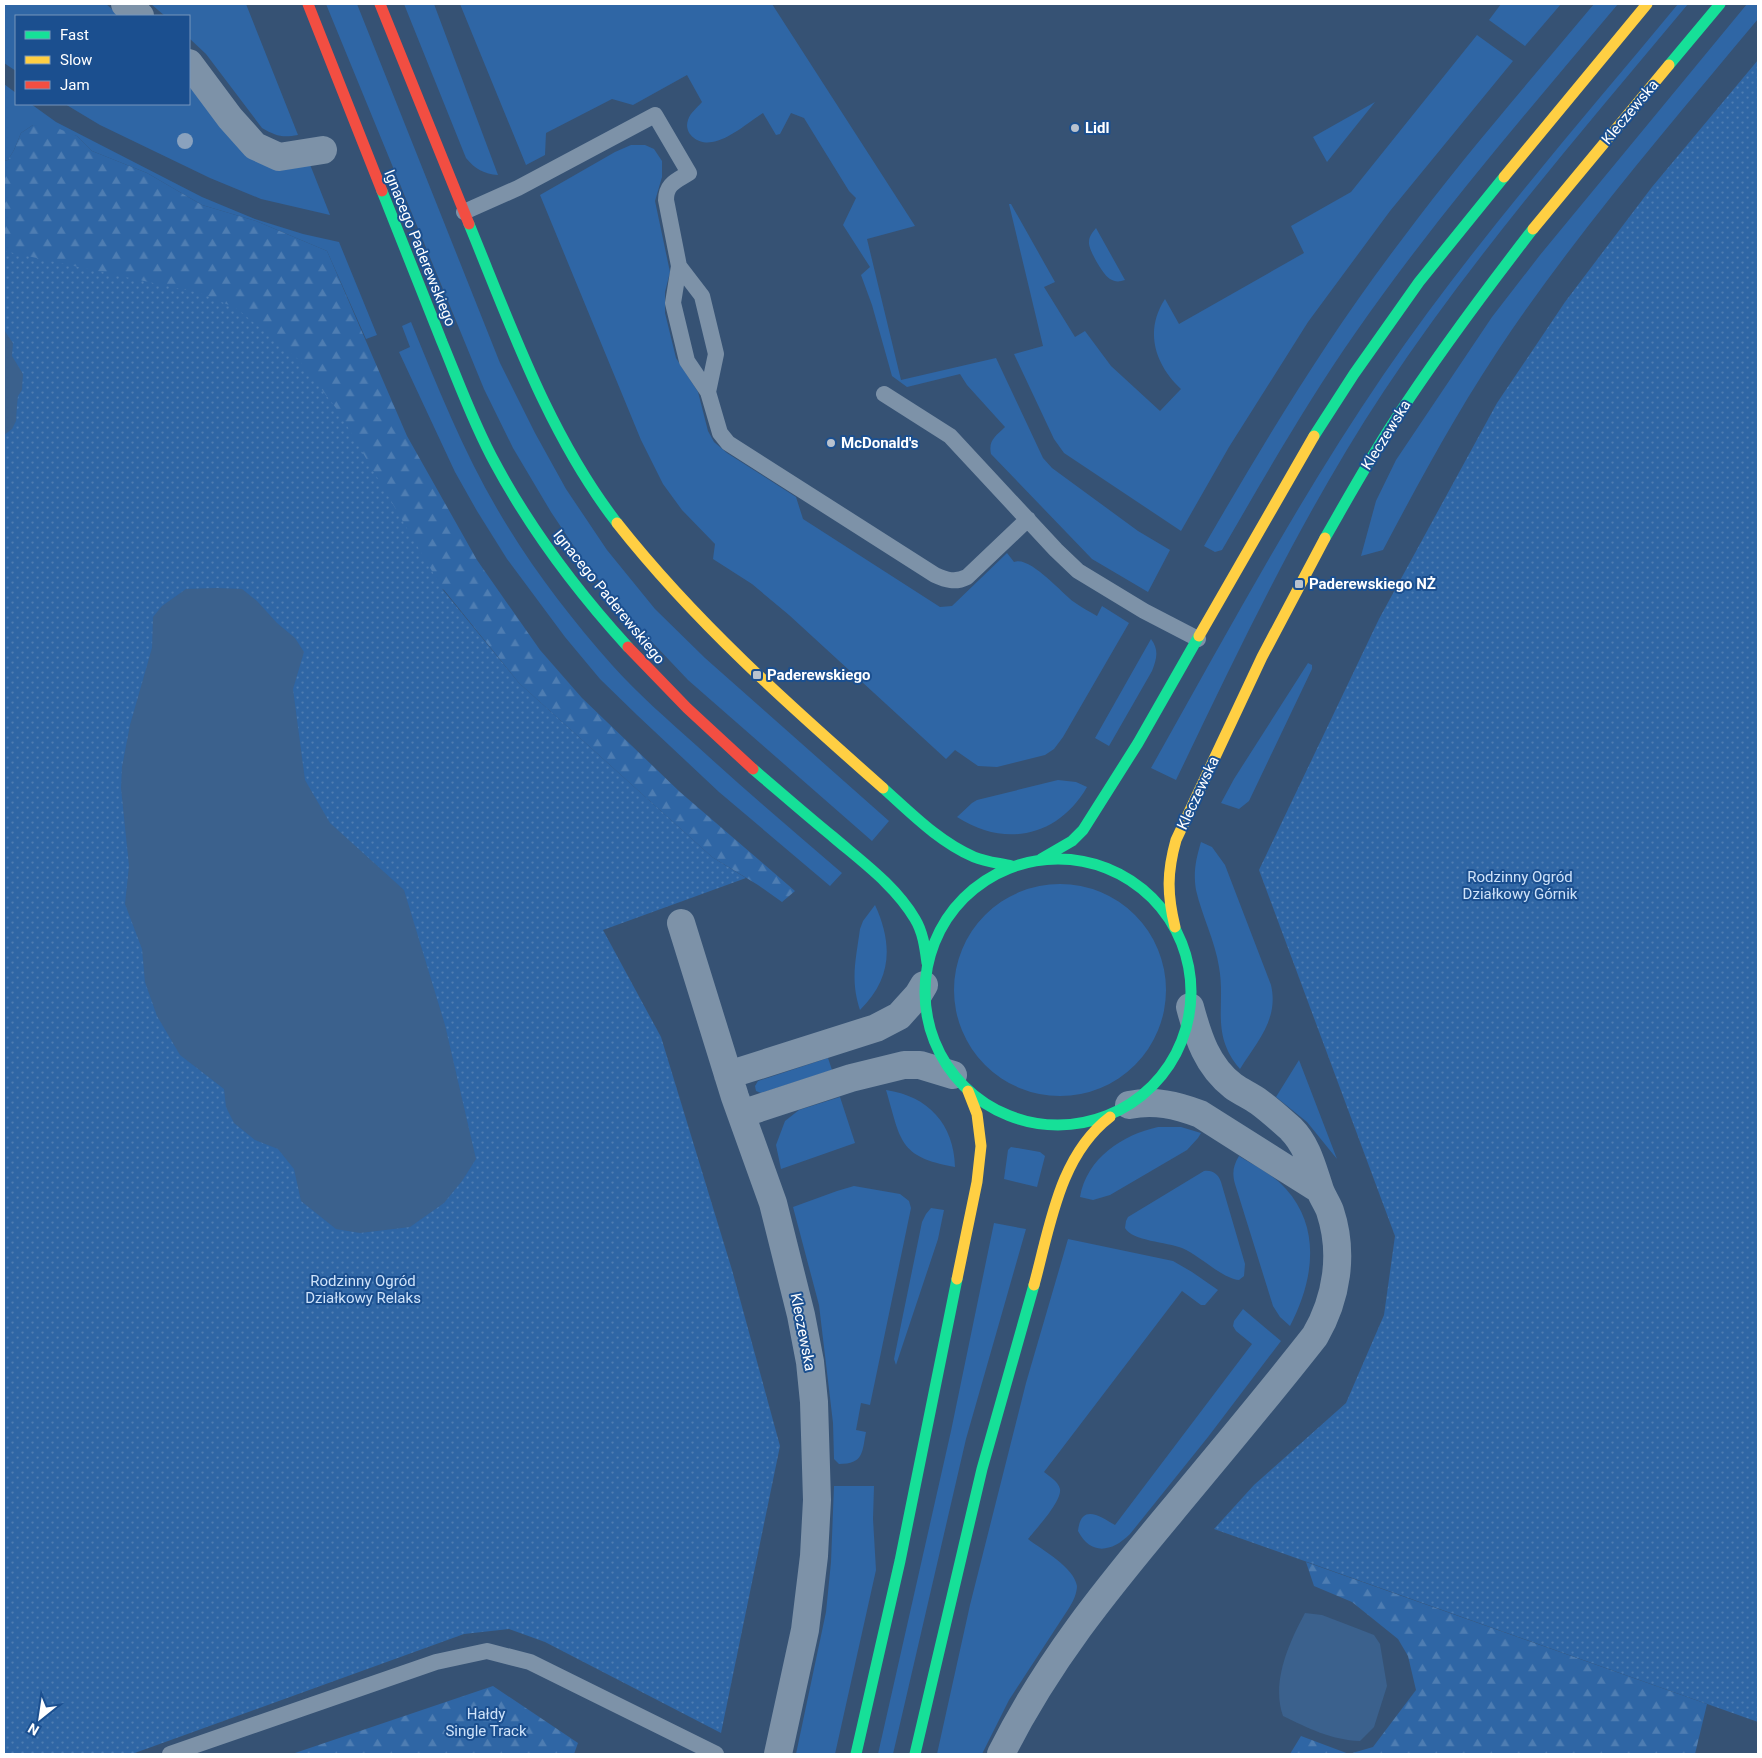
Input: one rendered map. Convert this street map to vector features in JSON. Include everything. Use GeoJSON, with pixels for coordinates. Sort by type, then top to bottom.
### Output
{"type":"FeatureCollection","features":[{"type":"Feature","properties":{"kind":"main road","name":"Ignacego Paderewskiego"},"geometry":{"type":"LineString","coordinates":[[308,4],[470,412],[495,464],[540,537],[619,637],[679,701],[866,865],[903,902],[916,919],[922,935],[926,974],[925,1004],[928,1023],[942,1059],[961,1083]]}},
{"type":"Feature","properties":{"kind":"main road"},"geometry":{"type":"LineString","coordinates":[[380,4],[524,356],[565,439],[609,512],[639,551],[724,645],[939,837],[974,857],[1012,866]]}},
{"type":"Feature","properties":{"kind":"main road"},"geometry":{"type":"LineString","coordinates":[[1041,859],[1066,846],[1083,830],[1100,806],[1309,444],[1354,374],[1394,317],[1492,190],[1647,4]]}},
{"type":"Feature","properties":{"kind":"main road","name":"Kleczewska"},"geometry":{"type":"LineString","coordinates":[[1175,927],[1168,896],[1167,880],[1169,863],[1176,840],[1295,592],[1332,522],[1430,366],[1499,272],[1541,218],[1720,4]]}},
{"type":"Feature","properties":{"kind":"main road"},"geometry":{"type":"LineString","coordinates":[[916,1754],[982,1469],[1062,1184],[1080,1147],[1098,1125],[1148,1090],[1164,1072],[1176,1053],[1185,1031],[1190,1007],[1191,987],[1189,966],[1175,927],[1146,892],[1128,878],[1108,868],[1086,861],[1064,858],[1041,859],[1012,866],[988,878],[966,894],[949,914],[935,938],[926,974]]}},
{"type":"Feature","properties":{"kind":"main road"},"geometry":{"type":"LineString","coordinates":[[961,1083],[986,1105],[1006,1115],[1028,1122],[1051,1125],[1073,1124],[1095,1120],[1123,1108]]}},
{"type":"Feature","properties":{"kind":"main road"},"geometry":{"type":"LineString","coordinates":[[856,1754],[902,1552],[976,1188],[981,1145],[981,1123],[977,1106],[961,1083]]}},
{"type":"Feature","properties":{"kind":"street"},"geometry":{"type":"LineString","coordinates":[[126,4],[139,15]]}},
{"type":"Feature","properties":{"kind":"street"},"geometry":{"type":"LineString","coordinates":[[190,64],[230,118],[255,146],[280,157],[323,150]]}},
{"type":"Feature","properties":{"kind":"street","name":"Kleczewska"},"geometry":{"type":"LineString","coordinates":[[681,923],[728,1075],[773,1203],[801,1315],[814,1402],[817,1500],[814,1556],[805,1630],[778,1754]]}},
{"type":"Feature","properties":{"kind":"street"},"geometry":{"type":"LineString","coordinates":[[728,1075],[876,1028],[900,1016],[918,995],[926,974]]}},
{"type":"Feature","properties":{"kind":"street"},"geometry":{"type":"LineString","coordinates":[[1001,1754],[1035,1693],[1076,1630],[1112,1583],[1305,1349],[1322,1324],[1332,1296],[1338,1251],[1336,1237],[1330,1212],[1301,1140],[1291,1129],[1258,1102],[1233,1086],[1219,1073],[1197,1035],[1190,1007]]}},
{"type":"Feature","properties":{"kind":"street"},"geometry":{"type":"LineString","coordinates":[[741,1114],[850,1078],[904,1065],[920,1065],[961,1083]]}},
{"type":"Feature","properties":{"kind":"street"},"geometry":{"type":"LineString","coordinates":[[1123,1108],[1143,1102],[1158,1102],[1200,1114],[1320,1190]]}},
{"type":"Feature","properties":{"kind":"lane"},"geometry":{"type":"LineString","coordinates":[[464,212],[518,188],[655,115],[688,173],[671,184],[666,192],[679,266],[673,303],[688,361],[708,392],[720,433],[728,442],[935,575],[946,580],[960,580],[967,577],[1028,519]]}},
{"type":"Feature","properties":{"kind":"lane"},"geometry":{"type":"LineString","coordinates":[[679,266],[702,296],[716,354],[708,392]]}},
{"type":"Feature","properties":{"kind":"lane"},"geometry":{"type":"LineString","coordinates":[[884,394],[950,436],[1056,550],[1078,571],[1144,610],[1198,638]]}},
{"type":"Feature","properties":{"kind":"lane"},"geometry":{"type":"LineString","coordinates":[[170,1754],[436,1662],[487,1651],[530,1662],[716,1754]]}},
{"type":"Feature","properties":{"kind":"green space"},"geometry":{"type":"Polygon","coordinates":[[[4,4],[106,4],[119,15],[15,15],[15,70],[4,63],[4,4]]]}},
{"type":"Feature","properties":{"kind":"green space"},"geometry":{"type":"Polygon","coordinates":[[[151,4],[246,4],[298,135],[279,136],[262,128],[206,54],[190,39],[190,15],[164,15],[151,4]]]}},
{"type":"Feature","properties":{"kind":"green space"},"geometry":{"type":"Polygon","coordinates":[[[326,4],[357,4],[500,363],[566,489],[607,550],[655,609],[705,658],[889,821],[872,841],[688,680],[636,625],[587,566],[551,512],[513,448],[484,389],[326,4]]]}},
{"type":"Feature","properties":{"kind":"green space"},"geometry":{"type":"Polygon","coordinates":[[[404,4],[434,4],[498,175],[480,170],[466,158],[404,4]]]}},
{"type":"Feature","properties":{"kind":"green space"},"geometry":{"type":"Polygon","coordinates":[[[460,4],[772,4],[915,226],[867,239],[901,380],[996,358],[1043,458],[1052,468],[1138,531],[1170,550],[1148,592],[1092,559],[991,454],[992,442],[1005,427],[967,385],[960,374],[907,387],[892,376],[872,305],[861,275],[870,267],[843,225],[856,198],[849,191],[804,118],[791,113],[780,134],[776,135],[763,113],[725,138],[718,141],[702,142],[693,137],[688,130],[689,117],[702,102],[687,75],[633,105],[612,99],[546,133],[545,155],[526,165],[460,4]]]}},
{"type":"Feature","properties":{"kind":"green space"},"geometry":{"type":"Polygon","coordinates":[[[1501,4],[1561,4],[1525,46],[1489,20],[1501,4]]]}},
{"type":"Feature","properties":{"kind":"green space"},"geometry":{"type":"Polygon","coordinates":[[[1594,4],[1618,4],[1483,165],[1387,289],[1320,385],[1222,550],[1215,552],[1204,546],[1323,350],[1375,275],[1449,178],[1594,4]]]}},
{"type":"Feature","properties":{"kind":"green space"},"geometry":{"type":"Polygon","coordinates":[[[1678,4],[1688,4],[1492,242],[1455,290],[1384,391],[1326,485],[1273,582],[1176,780],[1151,768],[1292,519],[1384,374],[1453,278],[1564,140],[1678,4]]]}},
{"type":"Feature","properties":{"kind":"green space"},"geometry":{"type":"Polygon","coordinates":[[[1747,4],[1758,4],[1758,19],[1631,172],[1540,290],[1493,357],[1428,467],[1383,550],[1361,556],[1376,501],[1396,460],[1492,317],[1540,255],[1747,4]]]}},
{"type":"Feature","properties":{"kind":"green space"},"geometry":{"type":"Polygon","coordinates":[[[1477,35],[1513,61],[1390,211],[1308,322],[1229,447],[1181,531],[1064,453],[1054,439],[1014,354],[1043,346],[1009,204],[1011,204],[1055,282],[1044,287],[1075,337],[1085,331],[1111,366],[1160,411],[1181,389],[1165,369],[1155,347],[1155,323],[1165,299],[1179,324],[1304,253],[1291,226],[1351,192],[1477,35]]]}},
{"type":"Feature","properties":{"kind":"green space","name":"Rodzinny Ogród Działkowy Górnik"},"geometry":{"type":"Polygon","coordinates":[[[1758,60],[1758,1722],[1214,1529],[1254,1485],[1346,1403],[1384,1315],[1395,1236],[1259,870],[1379,619],[1497,403],[1565,302],[1652,187],[1758,60]]]}},
{"type":"Feature","properties":{"kind":"green space"},"geometry":{"type":"Polygon","coordinates":[[[4,84],[15,92],[15,105],[32,105],[56,122],[202,197],[255,219],[303,234],[339,242],[377,335],[366,339],[327,251],[256,221],[202,205],[147,173],[92,151],[77,136],[33,125],[21,133],[8,160],[4,161],[4,84]]]}},
{"type":"Feature","properties":{"kind":"green space"},"geometry":{"type":"Polygon","coordinates":[[[190,87],[204,103],[309,162],[330,215],[261,199],[210,178],[100,125],[67,105],[190,105],[190,87]]]}},
{"type":"Feature","properties":{"kind":"green space"},"geometry":{"type":"Polygon","coordinates":[[[1375,102],[1327,162],[1313,137],[1375,102]]]}},
{"type":"Feature","properties":{"kind":"green space"},"geometry":{"type":"Polygon","coordinates":[[[33,125],[52,126],[77,136],[92,151],[147,173],[202,205],[256,221],[327,251],[407,436],[477,560],[540,650],[582,698],[680,792],[795,891],[782,902],[712,857],[519,683],[444,590],[4,314],[4,161],[8,160],[21,133],[33,125]]]}},
{"type":"Feature","properties":{"kind":"green space"},"geometry":{"type":"Polygon","coordinates":[[[631,145],[645,145],[654,149],[662,161],[662,177],[655,201],[670,272],[665,292],[665,313],[676,358],[698,392],[708,431],[714,442],[727,453],[796,497],[803,519],[940,607],[952,606],[1007,553],[1014,562],[1020,561],[1036,569],[1074,602],[1091,613],[1097,616],[1102,606],[1129,623],[1063,737],[1054,749],[1045,755],[997,767],[978,766],[955,750],[946,759],[789,615],[752,584],[713,559],[715,544],[682,510],[663,484],[641,440],[540,195],[615,152],[631,145]]]}},
{"type":"Feature","properties":{"kind":"green space"},"geometry":{"type":"Polygon","coordinates":[[[1096,228],[1125,280],[1114,281],[1110,279],[1096,262],[1089,242],[1090,236],[1096,228]]]}},
{"type":"Feature","properties":{"kind":"green space","name":"Rodzinny Ogród Działkowy Relaks"},"geometry":{"type":"Polygon","coordinates":[[[4,251],[200,293],[236,308],[299,360],[339,412],[443,590],[519,683],[712,857],[746,878],[603,930],[661,1037],[732,1270],[780,1446],[721,1733],[545,1642],[509,1629],[464,1634],[132,1754],[4,1754],[4,251]]]}},
{"type":"Feature","properties":{"kind":"green space"},"geometry":{"type":"Polygon","coordinates":[[[411,322],[467,452],[493,502],[544,581],[584,632],[632,686],[664,717],[842,873],[830,886],[719,792],[600,679],[565,637],[507,559],[455,472],[399,352],[410,347],[402,326],[411,322]]]}},
{"type":"Feature","properties":{"kind":"green space"},"geometry":{"type":"Polygon","coordinates":[[[1151,639],[1156,654],[1152,671],[1109,746],[1095,738],[1151,639]]]}},
{"type":"Feature","properties":{"kind":"green space"},"geometry":{"type":"Polygon","coordinates":[[[1308,663],[1312,665],[1312,669],[1249,801],[1239,809],[1221,803],[1234,779],[1308,663]]]}},
{"type":"Feature","properties":{"kind":"green space"},"geometry":{"type":"Polygon","coordinates":[[[1058,780],[1076,782],[1087,787],[1075,804],[1046,827],[1012,834],[993,832],[975,827],[957,817],[977,800],[1058,780]]]}},
{"type":"Feature","properties":{"kind":"green space"},"geometry":{"type":"Polygon","coordinates":[[[1201,842],[1212,847],[1225,865],[1271,985],[1272,1009],[1265,1030],[1240,1069],[1225,1044],[1222,1032],[1219,967],[1215,948],[1196,890],[1196,866],[1201,842]]]}},
{"type":"Feature","properties":{"kind":"green space"},"geometry":{"type":"Polygon","coordinates":[[[1060,884],[1081,886],[1100,892],[1119,902],[1135,915],[1148,931],[1158,950],[1164,969],[1166,990],[1164,1011],[1158,1030],[1148,1049],[1135,1065],[1119,1078],[1100,1088],[1081,1094],[1060,1096],[1039,1094],[1020,1088],[1001,1078],[985,1065],[972,1049],[962,1030],[956,1011],[954,990],[956,969],[962,950],[972,931],[985,915],[1001,902],[1020,892],[1039,886],[1060,884]]]}},
{"type":"Feature","properties":{"kind":"green space"},"geometry":{"type":"Polygon","coordinates":[[[875,905],[885,934],[887,947],[886,961],[884,973],[878,986],[871,998],[860,1010],[855,989],[855,970],[860,929],[863,921],[875,905]]]}},
{"type":"Feature","properties":{"kind":"green space"},"geometry":{"type":"Polygon","coordinates":[[[828,1058],[832,1070],[761,1093],[756,1091],[755,1086],[758,1081],[828,1058]]]}},
{"type":"Feature","properties":{"kind":"green space"},"geometry":{"type":"Polygon","coordinates":[[[1299,1060],[1337,1159],[1307,1122],[1276,1097],[1299,1060]]]}},
{"type":"Feature","properties":{"kind":"green space"},"geometry":{"type":"Polygon","coordinates":[[[886,1090],[901,1093],[914,1099],[936,1115],[944,1125],[950,1138],[955,1167],[922,1158],[905,1144],[899,1134],[886,1090]]]}},
{"type":"Feature","properties":{"kind":"green space"},"geometry":{"type":"Polygon","coordinates":[[[840,1097],[855,1143],[781,1169],[776,1145],[785,1121],[799,1110],[840,1097]]]}},
{"type":"Feature","properties":{"kind":"green space"},"geometry":{"type":"Polygon","coordinates":[[[1158,1127],[1181,1127],[1201,1133],[1187,1150],[1110,1195],[1093,1200],[1080,1197],[1090,1171],[1108,1150],[1132,1136],[1158,1127]]]}},
{"type":"Feature","properties":{"kind":"green space"},"geometry":{"type":"Polygon","coordinates":[[[1011,1147],[1040,1152],[1045,1156],[1037,1187],[1004,1179],[1008,1150],[1011,1147]]]}},
{"type":"Feature","properties":{"kind":"green space"},"geometry":{"type":"Polygon","coordinates":[[[1239,1156],[1276,1179],[1286,1189],[1305,1221],[1309,1238],[1308,1274],[1304,1292],[1290,1326],[1280,1317],[1273,1306],[1235,1184],[1235,1163],[1239,1156]]]}},
{"type":"Feature","properties":{"kind":"green space"},"geometry":{"type":"Polygon","coordinates":[[[1204,1171],[1215,1173],[1221,1182],[1245,1264],[1244,1276],[1239,1280],[1226,1276],[1182,1248],[1135,1236],[1125,1228],[1128,1217],[1204,1171]]]}},
{"type":"Feature","properties":{"kind":"green space"},"geometry":{"type":"Polygon","coordinates":[[[854,1186],[900,1194],[909,1201],[911,1208],[870,1405],[861,1403],[856,1430],[866,1432],[862,1451],[860,1456],[853,1462],[839,1464],[834,1459],[833,1423],[819,1305],[793,1207],[854,1186]]]}},
{"type":"Feature","properties":{"kind":"green space"},"geometry":{"type":"Polygon","coordinates":[[[931,1208],[944,1210],[938,1239],[896,1365],[894,1359],[922,1222],[931,1208]]]}},
{"type":"Feature","properties":{"kind":"green space"},"geometry":{"type":"Polygon","coordinates":[[[994,1223],[1026,1229],[966,1439],[893,1754],[878,1754],[951,1431],[994,1223]]]}},
{"type":"Feature","properties":{"kind":"green space"},"geometry":{"type":"Polygon","coordinates":[[[1068,1239],[1173,1261],[1218,1290],[1205,1305],[1201,1305],[1182,1291],[1044,1472],[1058,1484],[1060,1494],[1048,1515],[1028,1539],[1070,1572],[1075,1579],[1076,1592],[1069,1608],[1009,1700],[982,1754],[937,1754],[970,1605],[1026,1383],[1068,1239]]]}},
{"type":"Feature","properties":{"kind":"green space"},"geometry":{"type":"Polygon","coordinates":[[[1243,1309],[1281,1341],[1208,1437],[1130,1534],[1109,1548],[1095,1548],[1089,1545],[1078,1531],[1083,1517],[1087,1514],[1092,1514],[1104,1518],[1115,1525],[1252,1344],[1236,1331],[1233,1326],[1234,1321],[1243,1309]]]}},
{"type":"Feature","properties":{"kind":"green space"},"geometry":{"type":"Polygon","coordinates":[[[834,1486],[874,1486],[873,1519],[876,1570],[835,1754],[796,1754],[826,1612],[831,1562],[834,1486]]]}},
{"type":"Feature","properties":{"kind":"green space"},"geometry":{"type":"Polygon","coordinates":[[[1306,1562],[1707,1704],[1695,1754],[1349,1754],[1373,1747],[1416,1690],[1408,1656],[1398,1639],[1352,1602],[1314,1586],[1306,1562]]]}},
{"type":"Feature","properties":{"kind":"green space","name":"Hałdy Single Track"},"geometry":{"type":"Polygon","coordinates":[[[493,1686],[578,1743],[574,1754],[292,1754],[493,1686]]]}},
{"type":"Feature","properties":{"kind":"green space"},"geometry":{"type":"Polygon","coordinates":[[[1301,1736],[1349,1754],[1290,1754],[1301,1736]]]}},
{"type":"Feature","properties":{"kind":"shaded area"},"geometry":{"type":"Polygon","coordinates":[[[4,330],[13,343],[12,356],[23,374],[22,390],[18,396],[16,421],[12,429],[4,435],[4,330]]]}},
{"type":"Feature","properties":{"kind":"shaded area"},"geometry":{"type":"Polygon","coordinates":[[[186,589],[242,589],[295,638],[304,652],[293,689],[305,780],[330,823],[404,890],[445,1025],[476,1159],[462,1181],[444,1203],[410,1227],[360,1233],[336,1229],[301,1201],[294,1169],[278,1149],[255,1140],[234,1123],[226,1107],[224,1089],[180,1055],[157,1016],[145,982],[142,949],[125,904],[129,866],[121,788],[122,767],[130,725],[152,648],[153,617],[162,606],[186,589]]]}},
{"type":"Feature","properties":{"kind":"shaded area"},"geometry":{"type":"Polygon","coordinates":[[[1305,1613],[1322,1615],[1374,1635],[1380,1644],[1387,1686],[1374,1727],[1360,1741],[1329,1736],[1283,1716],[1279,1690],[1280,1676],[1293,1637],[1305,1613]]]}},
{"type":"Feature","properties":{"kind":"traffic: fast"},"geometry":{"type":"LineString","coordinates":[[1669,65],[1720,4]]}},
{"type":"Feature","properties":{"kind":"traffic: fast"},"geometry":{"type":"LineString","coordinates":[[1314,436],[1354,374],[1419,282],[1504,177]]}},
{"type":"Feature","properties":{"kind":"traffic: fast"},"geometry":{"type":"LineString","coordinates":[[382,191],[467,404],[495,463],[539,536],[573,582],[628,647]]}},
{"type":"Feature","properties":{"kind":"traffic: fast"},"geometry":{"type":"LineString","coordinates":[[469,224],[516,340],[551,417],[593,489],[617,523]]}},
{"type":"Feature","properties":{"kind":"traffic: fast"},"geometry":{"type":"LineString","coordinates":[[1325,538],[1411,395],[1462,323],[1533,229]]}},
{"type":"Feature","properties":{"kind":"traffic: fast"},"geometry":{"type":"LineString","coordinates":[[1041,859],[1072,841],[1083,830],[1138,743],[1199,636]]}},
{"type":"Feature","properties":{"kind":"traffic: fast"},"geometry":{"type":"LineString","coordinates":[[753,769],[866,864],[898,895],[918,924],[927,963]]}},
{"type":"Feature","properties":{"kind":"traffic: fast"},"geometry":{"type":"LineString","coordinates":[[883,788],[937,835],[961,851],[979,859],[1012,866]]}},
{"type":"Feature","properties":{"kind":"traffic: fast"},"geometry":{"type":"LineString","coordinates":[[1045,859],[1071,859],[1097,864],[1121,874],[1143,889],[1161,907],[1176,929],[1186,953],[1191,979],[1191,992],[1191,1005],[1186,1031],[1176,1055],[1161,1077],[1143,1095],[1121,1110],[1097,1120],[1071,1125],[1045,1125],[1019,1120],[995,1110],[973,1095],[955,1077],[940,1055],[930,1031],[925,1005],[925,979],[930,953],[940,929],[955,907],[973,889],[995,874],[1019,864],[1045,859]]}},
{"type":"Feature","properties":{"kind":"traffic: fast"},"geometry":{"type":"LineString","coordinates":[[856,1754],[900,1561],[957,1279]]}},
{"type":"Feature","properties":{"kind":"traffic: fast"},"geometry":{"type":"LineString","coordinates":[[915,1754],[982,1469],[1034,1285]]}},
{"type":"Feature","properties":{"kind":"traffic: slow"},"geometry":{"type":"LineString","coordinates":[[1504,177],[1647,4]]}},
{"type":"Feature","properties":{"kind":"traffic: slow"},"geometry":{"type":"LineString","coordinates":[[1533,229],[1669,65]]}},
{"type":"Feature","properties":{"kind":"traffic: slow"},"geometry":{"type":"LineString","coordinates":[[1199,636],[1314,436]]}},
{"type":"Feature","properties":{"kind":"traffic: slow"},"geometry":{"type":"LineString","coordinates":[[617,523],[678,594],[744,662],[883,788]]}},
{"type":"Feature","properties":{"kind":"traffic: slow"},"geometry":{"type":"LineString","coordinates":[[1175,927],[1169,883],[1176,840],[1262,657],[1325,538]]}},
{"type":"Feature","properties":{"kind":"traffic: slow"},"geometry":{"type":"LineString","coordinates":[[957,1279],[977,1182],[981,1146],[977,1114],[968,1091]]}},
{"type":"Feature","properties":{"kind":"traffic: slow"},"geometry":{"type":"LineString","coordinates":[[1034,1285],[1052,1217],[1068,1172],[1079,1152],[1093,1133],[1110,1117]]}},
{"type":"Feature","properties":{"kind":"traffic: jam"},"geometry":{"type":"LineString","coordinates":[[308,4],[382,191]]}},
{"type":"Feature","properties":{"kind":"traffic: jam"},"geometry":{"type":"LineString","coordinates":[[380,4],[469,224]]}},
{"type":"Feature","properties":{"kind":"traffic: jam"},"geometry":{"type":"LineString","coordinates":[[628,647],[687,708],[753,769]]}},
{"type":"Feature","properties":{"kind":"place","name":"Lidl"},"geometry":{"type":"Point","coordinates":[1075,128]}},
{"type":"Feature","properties":{"kind":"place","name":"McDonald's"},"geometry":{"type":"Point","coordinates":[831,443]}},
{"type":"Feature","properties":{"kind":"place","name":"Paderewskiego NŻ"},"geometry":{"type":"Point","coordinates":[1299,584]}},
{"type":"Feature","properties":{"kind":"place","name":"Paderewskiego"},"geometry":{"type":"Point","coordinates":[757,675]}}]}
